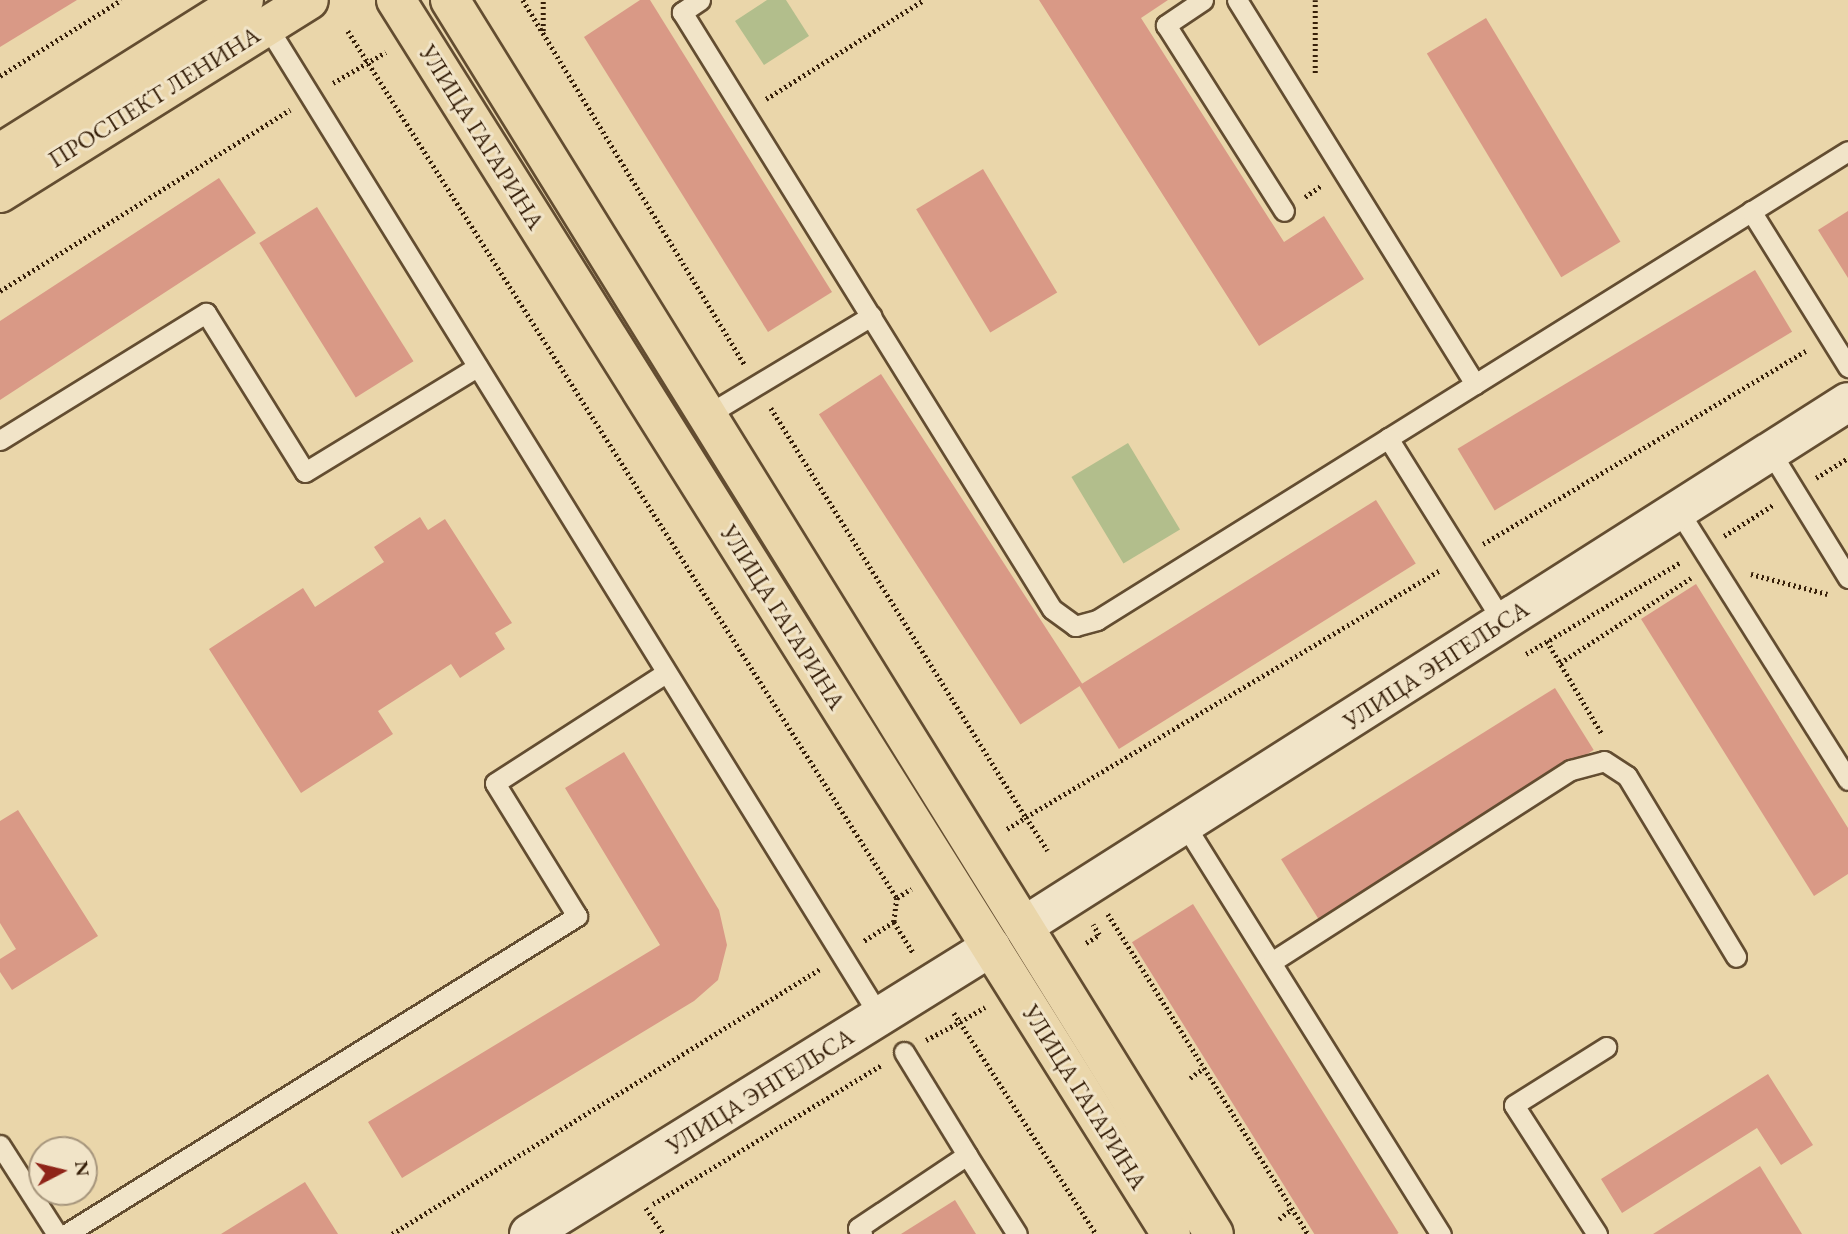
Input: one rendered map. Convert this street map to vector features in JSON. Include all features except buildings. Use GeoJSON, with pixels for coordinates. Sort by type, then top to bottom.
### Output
{"type":"FeatureCollection","features":[{"type":"Feature","properties":{"kind":"main road","name":"ПРОСПЕКТ ЛЕНИНА"},"geometry":{"type":"LineString","coordinates":[[0,153],[256,13],[309,0]]}},
{"type":"Feature","properties":{"kind":"main road","name":"УЛИЦА ГАГАРИНА"},"geometry":{"type":"LineString","coordinates":[[396,0],[1171,1234]]}},
{"type":"Feature","properties":{"kind":"main road","name":"УЛИЦА ГАГАРИНА"},"geometry":{"type":"LineString","coordinates":[[450,0],[1214,1234]]}},
{"type":"Feature","properties":{"kind":"main road","name":"ПРОСПЕКТ ЛЕНИНА"},"geometry":{"type":"LineString","coordinates":[[0,193],[256,13]]}},
{"type":"Feature","properties":{"kind":"main road"},"geometry":{"type":"LineString","coordinates":[[991,947],[1024,926]]}},
{"type":"Feature","properties":{"kind":"street","name":"УЛИЦА ЭНГЕЛЬСА"},"geometry":{"type":"LineString","coordinates":[[1024,926],[1848,402]]}},
{"type":"Feature","properties":{"kind":"street","name":"УЛИЦА ЭНГЕЛЬСА"},"geometry":{"type":"LineString","coordinates":[[529,1234],[991,947]]}},
{"type":"Feature","properties":{"kind":"lane"},"geometry":{"type":"LineString","coordinates":[[700,0],[682,12],[1052,609],[1074,626],[1097,620],[1848,151]]}},
{"type":"Feature","properties":{"kind":"lane"},"geometry":{"type":"LineString","coordinates":[[1203,0],[1166,25],[1284,211]]}},
{"type":"Feature","properties":{"kind":"lane"},"geometry":{"type":"LineString","coordinates":[[1237,0],[1475,384]]}},
{"type":"Feature","properties":{"kind":"lane"},"geometry":{"type":"LineString","coordinates":[[256,13],[880,1017]]}},
{"type":"Feature","properties":{"kind":"lane"},"geometry":{"type":"LineString","coordinates":[[1751,211],[1848,367]]}},
{"type":"Feature","properties":{"kind":"lane"},"geometry":{"type":"LineString","coordinates":[[0,440],[206,313],[305,472],[477,367]]}},
{"type":"Feature","properties":{"kind":"lane"},"geometry":{"type":"LineString","coordinates":[[708,415],[871,316]]}},
{"type":"Feature","properties":{"kind":"lane"},"geometry":{"type":"LineString","coordinates":[[1388,438],[1503,622]]}},
{"type":"Feature","properties":{"kind":"lane"},"geometry":{"type":"LineString","coordinates":[[1770,451],[1848,579]]}},
{"type":"Feature","properties":{"kind":"lane"},"geometry":{"type":"LineString","coordinates":[[1678,510],[1848,780]]}},
{"type":"Feature","properties":{"kind":"lane"},"geometry":{"type":"LineString","coordinates":[[66,1234],[577,916],[495,783],[666,673]]}},
{"type":"Feature","properties":{"kind":"lane"},"geometry":{"type":"LineString","coordinates":[[1273,961],[1571,770],[1604,761],[1627,776],[1736,957]]}},
{"type":"Feature","properties":{"kind":"lane"},"geometry":{"type":"LineString","coordinates":[[1185,824],[1441,1234]]}},
{"type":"Feature","properties":{"kind":"lane"},"geometry":{"type":"LineString","coordinates":[[1597,1234],[1514,1105],[1606,1047]]}},
{"type":"Feature","properties":{"kind":"lane"},"geometry":{"type":"LineString","coordinates":[[904,1052],[1017,1234]]}},
{"type":"Feature","properties":{"kind":"lane"},"geometry":{"type":"LineString","coordinates":[[0,1145],[57,1234]]}},
{"type":"Feature","properties":{"kind":"lane"},"geometry":{"type":"LineString","coordinates":[[862,1234],[858,1228],[967,1155]]}},
{"type":"Feature","properties":{"kind":"path"},"geometry":{"type":"LineString","coordinates":[[0,76],[121,0]]}},
{"type":"Feature","properties":{"kind":"path"},"geometry":{"type":"LineString","coordinates":[[523,0],[757,385],[1048,851]]}},
{"type":"Feature","properties":{"kind":"path"},"geometry":{"type":"LineString","coordinates":[[543,0],[543,32]]}},
{"type":"Feature","properties":{"kind":"path"},"geometry":{"type":"LineString","coordinates":[[745,113],[924,0]]}},
{"type":"Feature","properties":{"kind":"path"},"geometry":{"type":"LineString","coordinates":[[1307,115],[1314,94],[1315,0]]}},
{"type":"Feature","properties":{"kind":"path"},"geometry":{"type":"LineString","coordinates":[[0,291],[369,62],[348,32]]}},
{"type":"Feature","properties":{"kind":"path"},"geometry":{"type":"LineString","coordinates":[[1284,211],[1342,170]]}},
{"type":"Feature","properties":{"kind":"path"},"geometry":{"type":"LineString","coordinates":[[997,835],[1829,337]]}},
{"type":"Feature","properties":{"kind":"path"},"geometry":{"type":"LineString","coordinates":[[1560,663],[1713,564],[1835,596]]}},
{"type":"Feature","properties":{"kind":"path"},"geometry":{"type":"LineString","coordinates":[[1547,642],[1614,752],[1604,761]]}},
{"type":"Feature","properties":{"kind":"path"},"geometry":{"type":"LineString","coordinates":[[1104,907],[1308,1234]]}},
{"type":"Feature","properties":{"kind":"path"},"geometry":{"type":"LineString","coordinates":[[894,922],[913,952]]}},
{"type":"Feature","properties":{"kind":"path"},"geometry":{"type":"LineString","coordinates":[[1086,943],[1099,935]]}},
{"type":"Feature","properties":{"kind":"path"},"geometry":{"type":"LineString","coordinates":[[635,1214],[990,1003]]}},
{"type":"Feature","properties":{"kind":"path"},"geometry":{"type":"LineString","coordinates":[[949,1006],[1096,1234]]}},
{"type":"Feature","properties":{"kind":"path"},"geometry":{"type":"LineString","coordinates":[[1190,1078],[1204,1068]]}},
{"type":"Feature","properties":{"kind":"path"},"geometry":{"type":"LineString","coordinates":[[646,1208],[664,1234]]}},
{"type":"Feature","properties":{"kind":"path"},"geometry":{"type":"LineString","coordinates":[[1279,1219],[1293,1209]]}},
{"type":"Feature","properties":{"kind":"green space"},"geometry":{"type":"Polygon","coordinates":[[[767,0],[786,0],[809,36],[764,65],[735,21],[767,0]]]}},
{"type":"Feature","properties":{"kind":"green space"},"geometry":{"type":"Polygon","coordinates":[[[1128,443],[1180,530],[1123,564],[1071,477],[1128,443]]]}}]}
